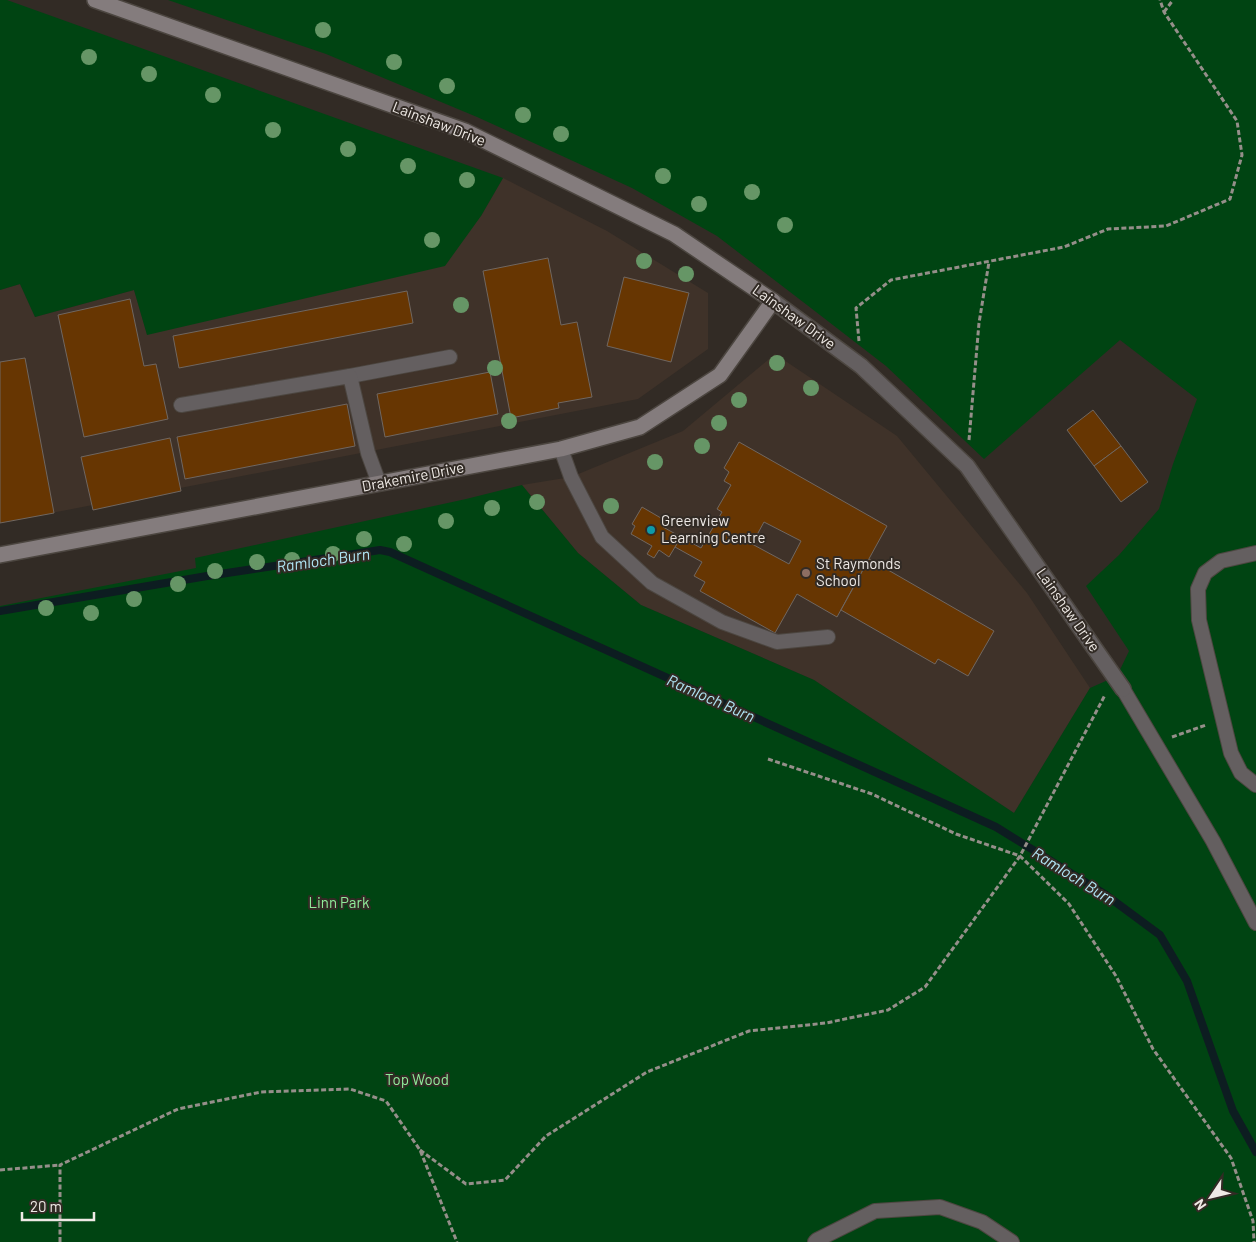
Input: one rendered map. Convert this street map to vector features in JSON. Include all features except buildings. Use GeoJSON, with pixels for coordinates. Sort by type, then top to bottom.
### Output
{"type":"FeatureCollection","features":[{"type":"Feature","properties":{"kind":"street","name":"Lainshaw Drive"},"geometry":{"type":"LineString","coordinates":[[95,0],[465,131],[674,234],[773,301],[860,366],[967,466],[1119,683]]}},
{"type":"Feature","properties":{"kind":"street","name":"Drakemire Drive"},"geometry":{"type":"LineString","coordinates":[[0,555],[561,449],[640,427],[720,376],[773,301]]}},
{"type":"Feature","properties":{"kind":"lane"},"geometry":{"type":"LineString","coordinates":[[181,406],[450,357]]}},
{"type":"Feature","properties":{"kind":"lane"},"geometry":{"type":"LineString","coordinates":[[350,376],[368,453],[379,483]]}},
{"type":"Feature","properties":{"kind":"lane"},"geometry":{"type":"LineString","coordinates":[[561,449],[571,477],[602,537],[652,583],[722,622],[777,642],[828,637]]}},
{"type":"Feature","properties":{"kind":"lane"},"geometry":{"type":"LineString","coordinates":[[1256,553],[1221,561],[1205,574],[1198,589],[1199,620],[1231,752],[1241,773],[1256,785]]}},
{"type":"Feature","properties":{"kind":"lane","name":"Lainshaw Drive"},"geometry":{"type":"LineString","coordinates":[[1119,683],[1213,841],[1256,924]]}},
{"type":"Feature","properties":{"kind":"lane"},"geometry":{"type":"LineString","coordinates":[[815,1242],[875,1211],[940,1207],[982,1222],[1012,1242]]}},
{"type":"Feature","properties":{"kind":"path"},"geometry":{"type":"LineString","coordinates":[[860,366],[856,308],[891,280],[1064,247],[1108,229],[1166,226],[1230,200],[1242,155],[1236,121],[1164,12],[1160,0]]}},
{"type":"Feature","properties":{"kind":"path"},"geometry":{"type":"LineString","coordinates":[[1164,12],[1173,0]]}},
{"type":"Feature","properties":{"kind":"path"},"geometry":{"type":"LineString","coordinates":[[967,466],[979,323],[989,262]]}},
{"type":"Feature","properties":{"kind":"path"},"geometry":{"type":"LineString","coordinates":[[420,1150],[466,1184],[505,1180],[546,1136],[647,1072],[749,1031],[826,1023],[888,1010],[926,987],[1020,856],[1119,683]]}},
{"type":"Feature","properties":{"kind":"path"},"geometry":{"type":"LineString","coordinates":[[1155,742],[1223,719]]}},
{"type":"Feature","properties":{"kind":"path"},"geometry":{"type":"LineString","coordinates":[[768,759],[872,794],[956,834],[1020,856],[1069,904],[1116,976],[1153,1049],[1231,1158],[1253,1221],[1254,1242]]}},
{"type":"Feature","properties":{"kind":"path"},"geometry":{"type":"LineString","coordinates":[[0,1170],[60,1165],[178,1109],[261,1092],[350,1089],[386,1101],[420,1150],[457,1242]]}},
{"type":"Feature","properties":{"kind":"path"},"geometry":{"type":"LineString","coordinates":[[60,1165],[60,1242]]}},
{"type":"Feature","properties":{"kind":"shaded area"},"geometry":{"type":"Polygon","coordinates":[[[503,178],[607,231],[708,293],[708,349],[638,399],[0,523],[0,290],[20,284],[35,317],[134,290],[147,334],[481,216],[503,178]]]}},
{"type":"Feature","properties":{"kind":"shaded area","name":"St Raymonds School"},"geometry":{"type":"Polygon","coordinates":[[[775,354],[897,436],[1027,593],[1090,688],[1014,813],[814,680],[641,605],[578,553],[522,485],[571,477],[683,431],[775,354]]]}},
{"type":"Feature","properties":{"kind":"green space"},"geometry":{"type":"Polygon","coordinates":[[[0,0],[7,0],[503,178],[481,216],[445,266],[147,335],[134,290],[35,317],[20,284],[0,290],[0,0]]]}},
{"type":"Feature","properties":{"kind":"green space","name":"Linn Park"},"geometry":{"type":"Polygon","coordinates":[[[168,0],[1256,0],[1256,1242],[0,1242],[0,606],[196,568],[195,558],[522,485],[578,553],[641,605],[814,680],[1014,813],[1090,688],[1117,676],[1129,651],[1086,586],[1119,555],[1159,509],[1197,399],[1120,340],[984,459],[886,366],[807,305],[717,236],[632,188],[477,117],[326,54],[168,0]]]}},
{"type":"Feature","properties":{"kind":"waterway","name":"Ramloch Burn"},"geometry":{"type":"LineString","coordinates":[[0,611],[207,576],[380,550],[390,552],[996,827],[1106,895],[1160,935],[1187,981],[1233,1111],[1256,1152]]}},
{"type":"Feature","properties":{"kind":"place","name":"Greenview Learning Centre"},"geometry":{"type":"Point","coordinates":[651,530]}},
{"type":"Feature","properties":{"kind":"place","name":"St Raymonds School"},"geometry":{"type":"Point","coordinates":[806,573]}},
{"type":"Feature","properties":{"kind":"park label","name":"Top Wood"},"geometry":{"type":"Point","coordinates":[417,1080]}}]}
